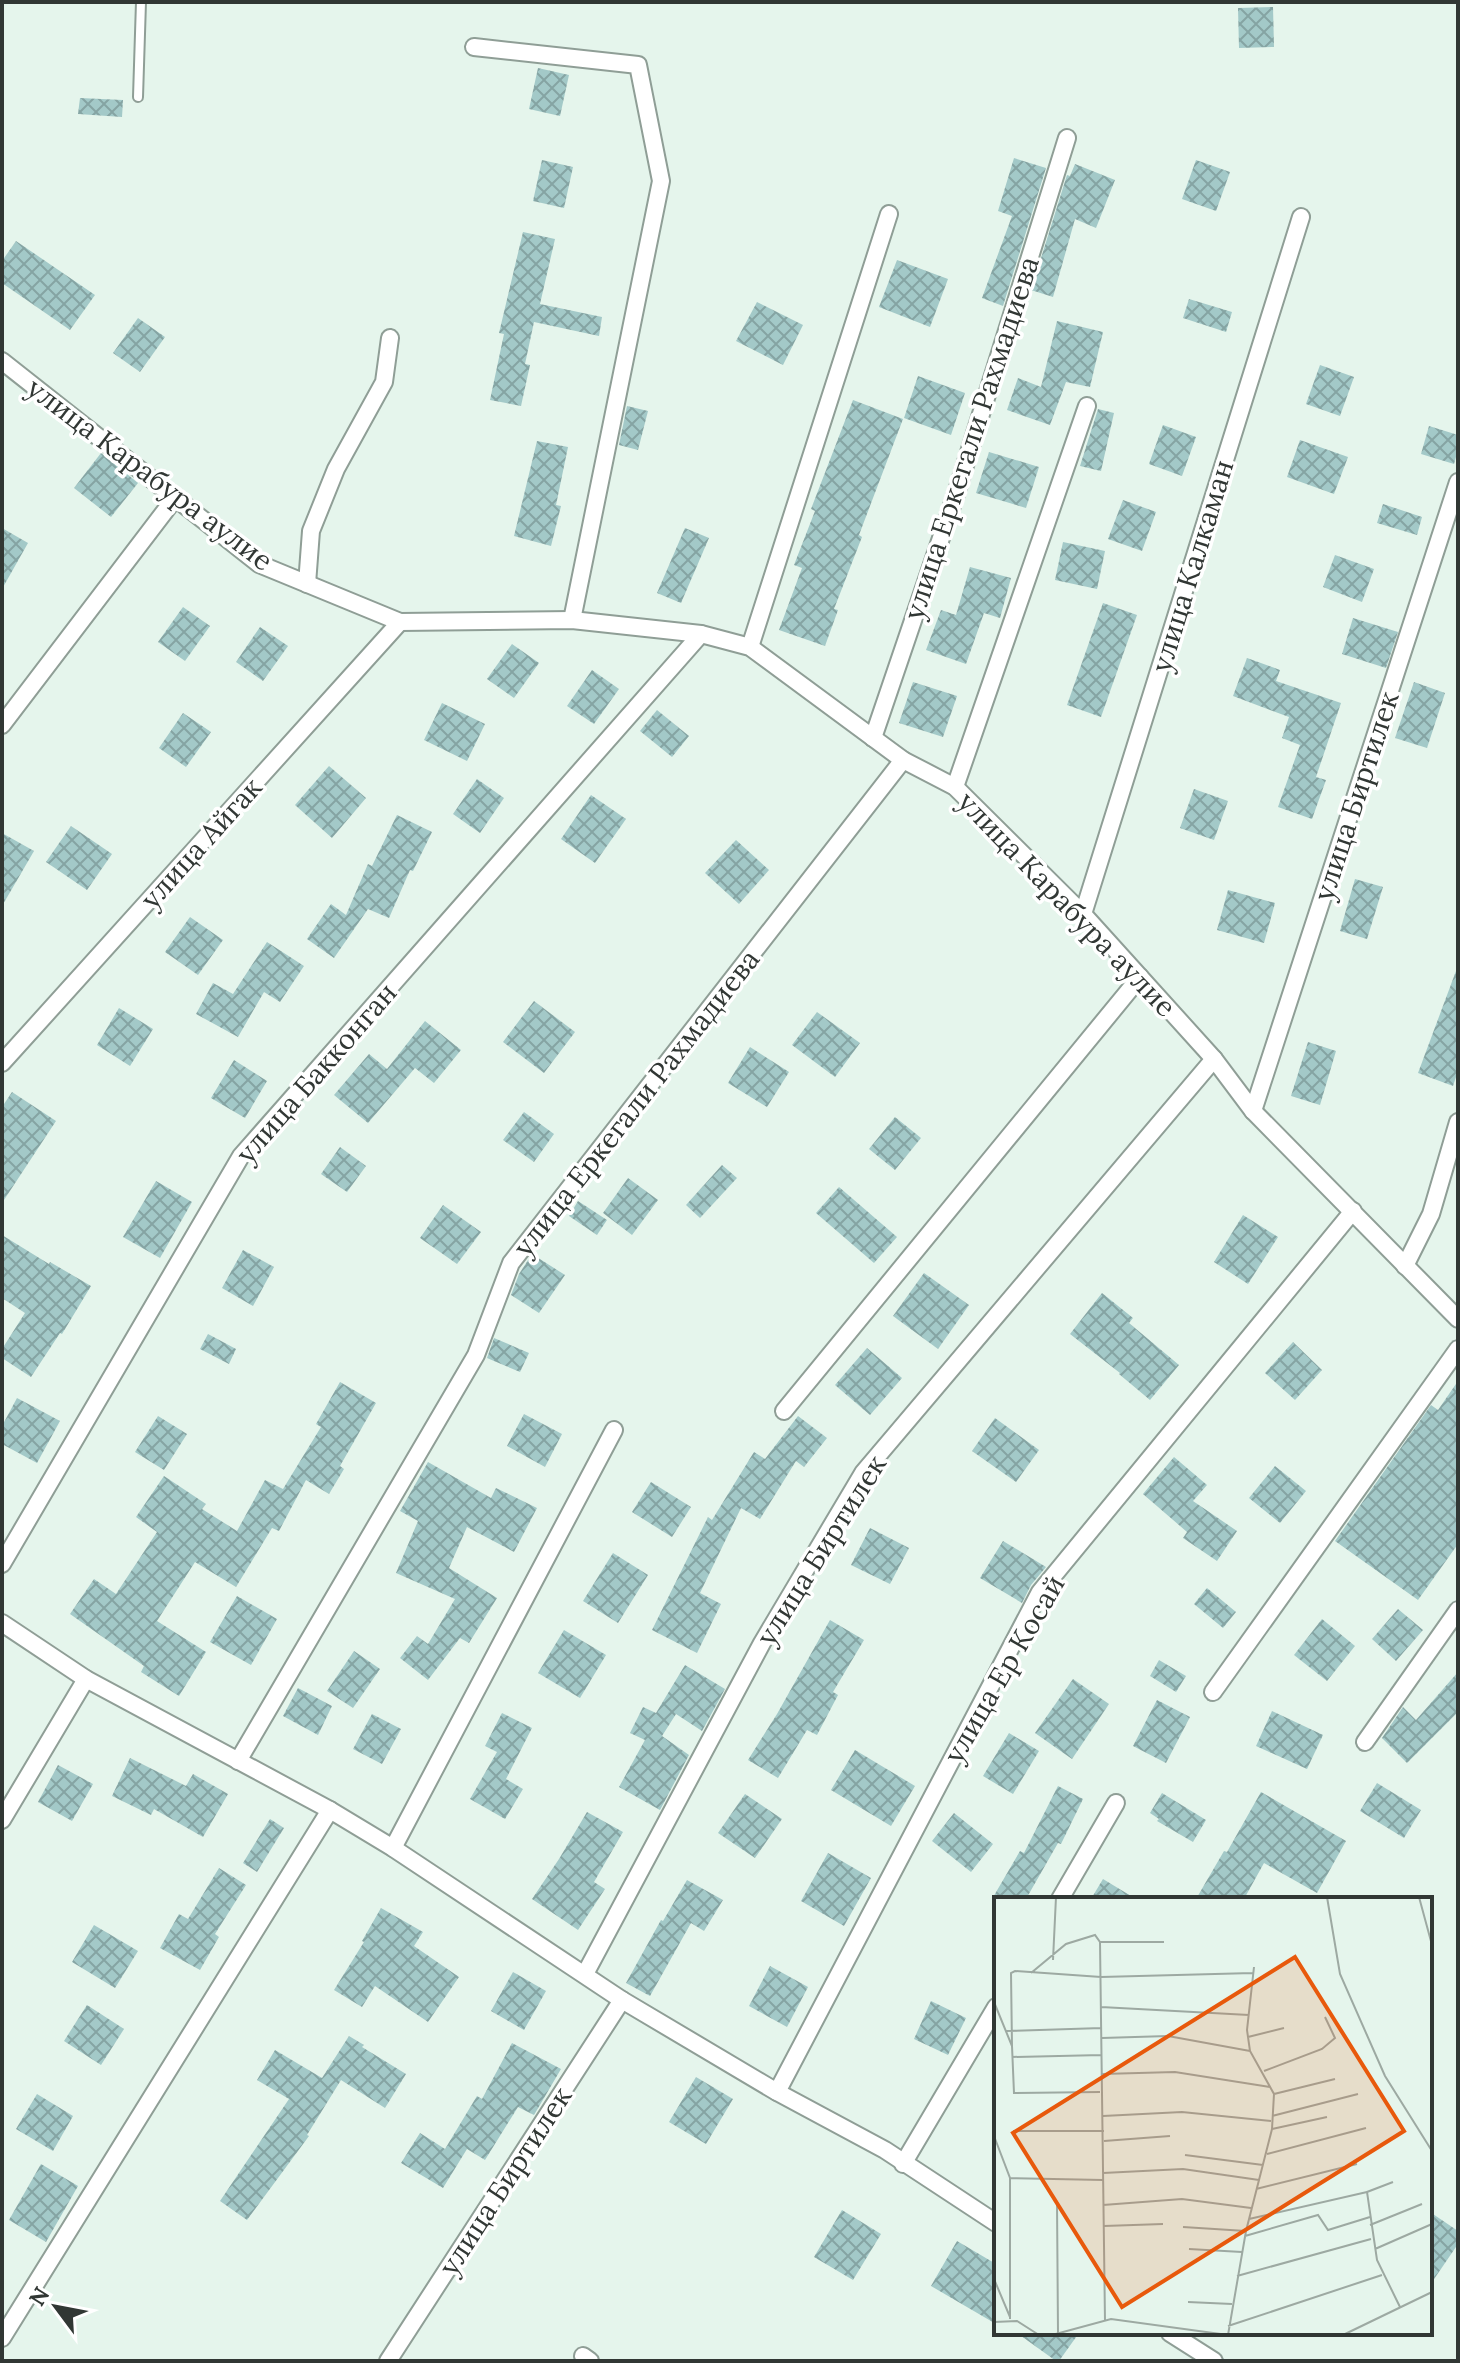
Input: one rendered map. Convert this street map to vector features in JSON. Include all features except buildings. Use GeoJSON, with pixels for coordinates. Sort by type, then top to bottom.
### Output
{"type":"FeatureCollection","features":[{"type":"Feature","properties":{"kind":"street"},"geometry":{"type":"LineString","coordinates":[[474,47],[638,65],[661,181],[572,620]]}},
{"type":"Feature","properties":{"kind":"street","name":"улица Еркегали Рахмадиева"},"geometry":{"type":"LineString","coordinates":[[873,738],[957,491],[1067,138]]}},
{"type":"Feature","properties":{"kind":"street"},"geometry":{"type":"LineString","coordinates":[[750,647],[889,214]]}},
{"type":"Feature","properties":{"kind":"street","name":"улица Калкаман"},"geometry":{"type":"LineString","coordinates":[[1083,914],[1301,217]]}},
{"type":"Feature","properties":{"kind":"street"},"geometry":{"type":"LineString","coordinates":[[307,584],[311,531],[336,469],[384,382],[390,338]]}},
{"type":"Feature","properties":{"kind":"street","name":"улица Карабура аулие"},"geometry":{"type":"LineString","coordinates":[[2,361],[259,564],[400,622],[572,620],[701,634],[750,647],[903,760],[955,787],[1083,914],[1214,1059],[1253,1111],[1458,1319]]}},
{"type":"Feature","properties":{"kind":"street"},"geometry":{"type":"LineString","coordinates":[[955,787],[1087,406]]}},
{"type":"Feature","properties":{"kind":"street","name":"улица Биртилек"},"geometry":{"type":"LineString","coordinates":[[1253,1111],[1458,482]]}},
{"type":"Feature","properties":{"kind":"street"},"geometry":{"type":"LineString","coordinates":[[2,725],[175,498]]}},
{"type":"Feature","properties":{"kind":"street","name":"улица Айгак"},"geometry":{"type":"LineString","coordinates":[[2,1063],[400,622]]}},
{"type":"Feature","properties":{"kind":"street","name":"улица Бакконган"},"geometry":{"type":"LineString","coordinates":[[2,1564],[241,1156],[701,634]]}},
{"type":"Feature","properties":{"kind":"street","name":"улица Еркегали Рахмадиева"},"geometry":{"type":"LineString","coordinates":[[238,1761],[476,1355],[511,1263],[903,760]]}},
{"type":"Feature","properties":{"kind":"street"},"geometry":{"type":"LineString","coordinates":[[784,1411],[1140,977]]}},
{"type":"Feature","properties":{"kind":"street","name":"улица Биртилек"},"geometry":{"type":"LineString","coordinates":[[585,1974],[762,1643],[863,1473],[1214,1059]]}},
{"type":"Feature","properties":{"kind":"street"},"geometry":{"type":"LineString","coordinates":[[1405,1266],[1431,1214],[1458,1122]]}},
{"type":"Feature","properties":{"kind":"street","name":"улица Ер Косай"},"geometry":{"type":"LineString","coordinates":[[777,2092],[1040,1592],[1353,1211]]}},
{"type":"Feature","properties":{"kind":"street"},"geometry":{"type":"LineString","coordinates":[[1213,1692],[1458,1349]]}},
{"type":"Feature","properties":{"kind":"street"},"geometry":{"type":"LineString","coordinates":[[393,1848],[614,1430]]}},
{"type":"Feature","properties":{"kind":"street"},"geometry":{"type":"LineString","coordinates":[[1365,1742],[1458,1610]]}},
{"type":"Feature","properties":{"kind":"street"},"geometry":{"type":"LineString","coordinates":[[2,1623],[86,1679],[330,1810],[393,1848],[622,2000],[777,2092],[885,2150],[994,2222]]}},
{"type":"Feature","properties":{"kind":"street"},"geometry":{"type":"LineString","coordinates":[[2,1820],[86,1679]]}},
{"type":"Feature","properties":{"kind":"street"},"geometry":{"type":"LineString","coordinates":[[1061,1897],[1116,1803]]}},
{"type":"Feature","properties":{"kind":"street"},"geometry":{"type":"LineString","coordinates":[[2,2338],[330,1810]]}},
{"type":"Feature","properties":{"kind":"street","name":"улица Биртилек"},"geometry":{"type":"LineString","coordinates":[[388,2361],[622,2000]]}},
{"type":"Feature","properties":{"kind":"street"},"geometry":{"type":"LineString","coordinates":[[903,2164],[994,2010]]}},
{"type":"Feature","properties":{"kind":"street"},"geometry":{"type":"LineString","coordinates":[[1173,2335],[1214,2361]]}},
{"type":"Feature","properties":{"kind":"lane"},"geometry":{"type":"LineString","coordinates":[[138,97],[141,2]]}}]}
